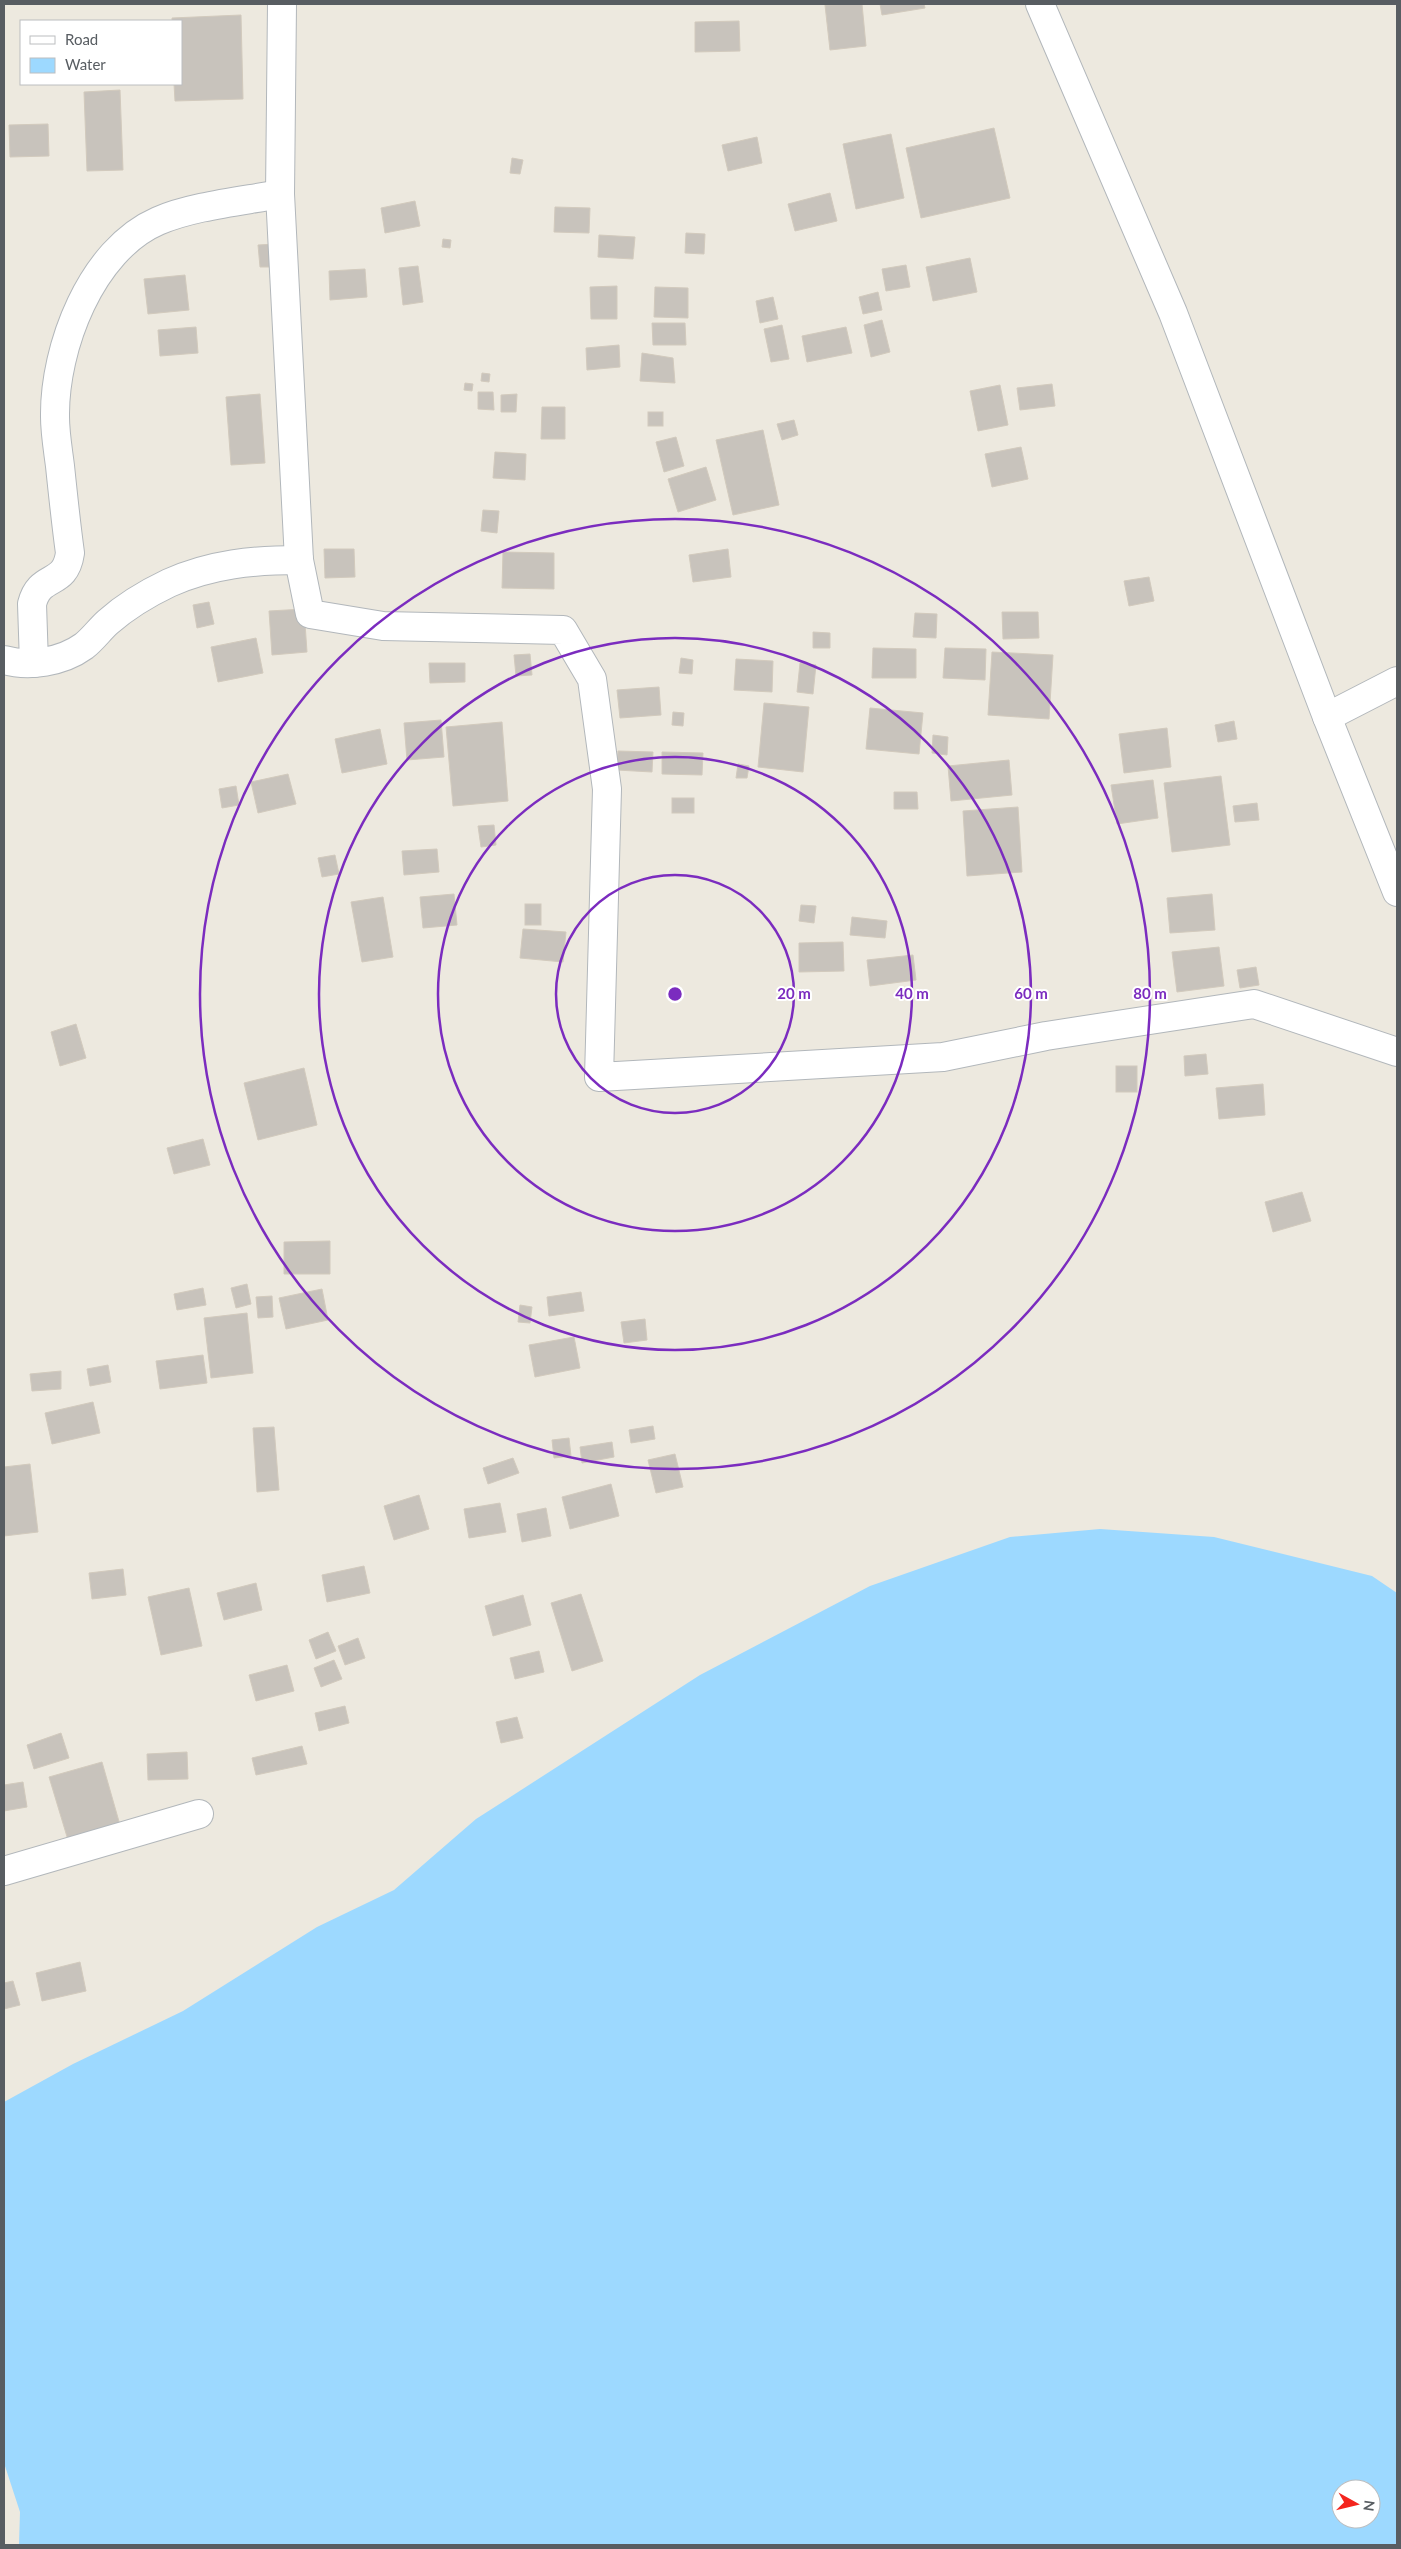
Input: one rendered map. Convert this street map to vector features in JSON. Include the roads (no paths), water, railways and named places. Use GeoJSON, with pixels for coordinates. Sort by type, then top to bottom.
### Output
{"type":"FeatureCollection","features":[{"type":"Feature","properties":{"kind":"street"},"geometry":{"type":"LineString","coordinates":[[282,4],[280,194],[299,560],[310,614],[383,626],[564,630],[592,679],[607,789],[599,1077],[943,1057],[1046,1036],[1254,1004],[1397,1052]]}},
{"type":"Feature","properties":{"kind":"street"},"geometry":{"type":"LineString","coordinates":[[1040,4],[1173,313],[1327,717],[1397,892]]}},
{"type":"Feature","properties":{"kind":"street"},"geometry":{"type":"LineString","coordinates":[[34,663],[34,596],[40,586],[59,577],[69,562],[70,553],[55,416],[59,379],[67,343],[92,282],[103,264],[118,249],[158,221],[185,213],[280,194]]}},
{"type":"Feature","properties":{"kind":"street"},"geometry":{"type":"LineString","coordinates":[[4,660],[34,663],[52,660],[84,646],[116,616],[138,600],[169,583],[202,571],[234,563],[299,560]]}},
{"type":"Feature","properties":{"kind":"street"},"geometry":{"type":"LineString","coordinates":[[1327,717],[1397,681]]}},
{"type":"Feature","properties":{"kind":"street"},"geometry":{"type":"LineString","coordinates":[[4,1871],[199,1814]]}},
{"type":"Feature","properties":{"kind":"water"},"geometry":{"type":"Polygon","coordinates":[[[1100,1529],[1214,1537],[1372,1576],[1397,1593],[1397,2545],[19,2545],[20,2512],[4,2463],[4,2102],[73,2064],[183,2011],[317,1927],[394,1890],[476,1819],[700,1675],[870,1586],[1010,1537],[1100,1529]]]}}]}
